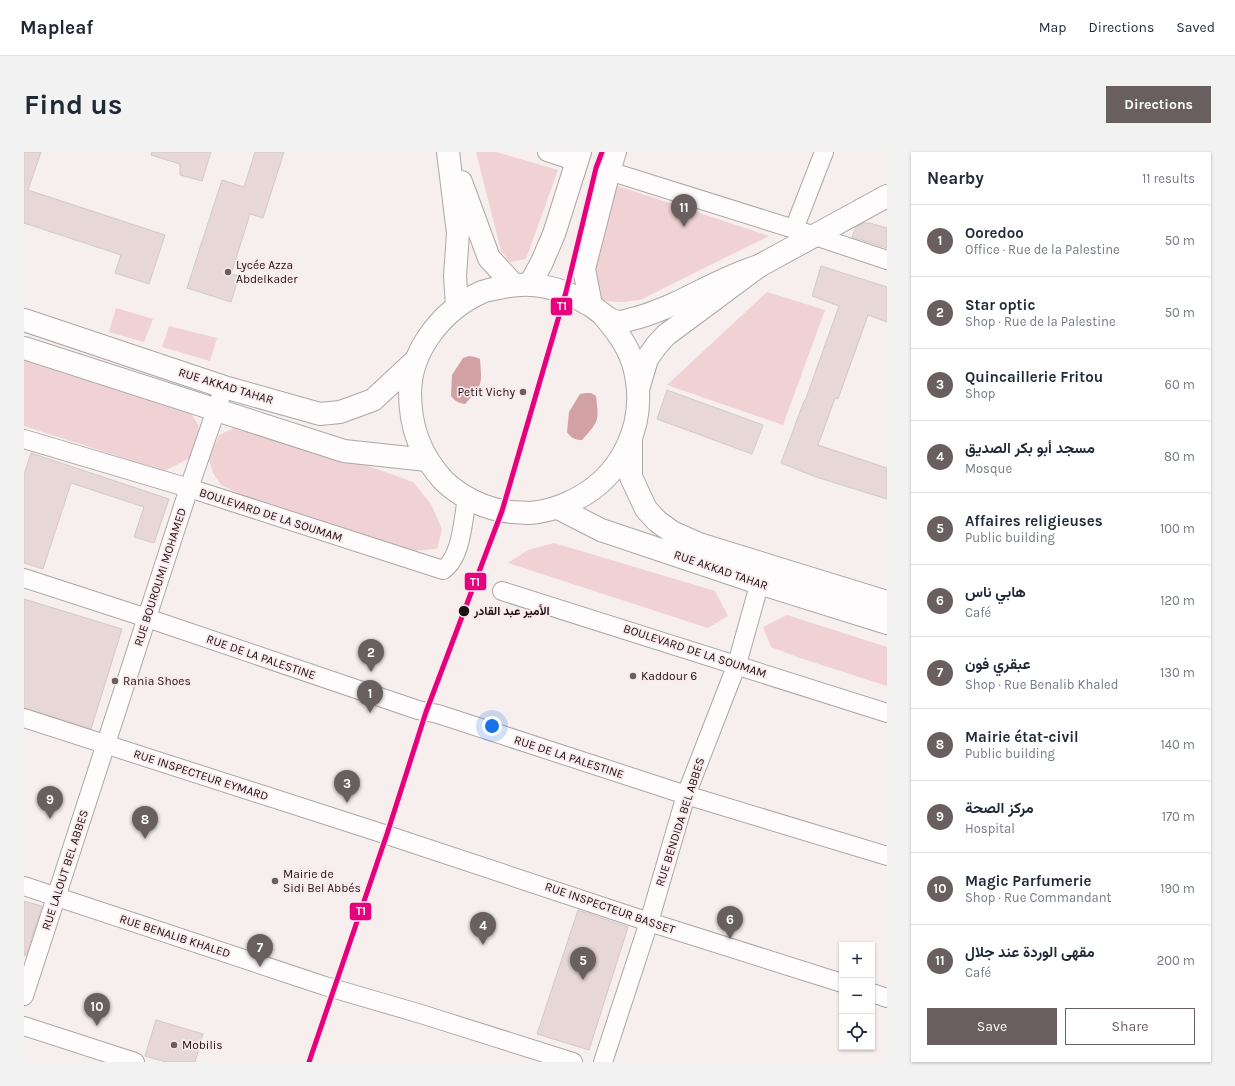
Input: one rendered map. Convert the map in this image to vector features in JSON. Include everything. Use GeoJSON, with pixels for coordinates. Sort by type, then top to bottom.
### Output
{"type":"FeatureCollection","features":[{"type":"Feature","properties":{"kind":"main road"},"geometry":{"type":"LineString","coordinates":[[449,152],[489,258],[521,284]]}},
{"type":"Feature","properties":{"kind":"main road"},"geometry":{"type":"LineString","coordinates":[[449,152],[458,233],[455,276],[457,306]]}},
{"type":"Feature","properties":{"kind":"main road"},"geometry":{"type":"LineString","coordinates":[[521,284],[542,262],[554,234],[579,157]]}},
{"type":"Feature","properties":{"kind":"main road"},"geometry":{"type":"LineString","coordinates":[[612,161],[584,269],[597,310],[620,336],[633,362],[638,390],[638,414],[631,438],[620,461],[603,481],[582,497],[558,508],[530,513],[502,511],[467,498],[449,485],[427,460],[416,437],[410,412],[410,386],[416,360],[432,330],[457,306],[484,291],[521,284],[558,289],[566,292],[597,310],[618,322],[638,318],[666,307],[741,272],[759,266]]}},
{"type":"Feature","properties":{"kind":"main road"},"geometry":{"type":"LineString","coordinates":[[638,390],[647,359],[666,335],[804,232],[887,196]]}},
{"type":"Feature","properties":{"kind":"main road","name":"RUE AKKAD TAHAR"},"geometry":{"type":"LineString","coordinates":[[24,320],[224,387],[320,414],[340,412],[373,400],[416,360]]}},
{"type":"Feature","properties":{"kind":"main road"},"geometry":{"type":"LineString","coordinates":[[24,348],[344,451],[427,460]]}},
{"type":"Feature","properties":{"kind":"main road","name":"RUE AKKAD TAHAR"},"geometry":{"type":"LineString","coordinates":[[631,438],[632,477],[646,509],[657,521],[672,532],[762,574],[887,623]]}},
{"type":"Feature","properties":{"kind":"main road","name":"RUE AKKAD TAHAR"},"geometry":{"type":"LineString","coordinates":[[558,508],[601,530],[762,574],[887,602]]}},
{"type":"Feature","properties":{"kind":"street"},"geometry":{"type":"LineString","coordinates":[[547,152],[579,157]]}},
{"type":"Feature","properties":{"kind":"street"},"geometry":{"type":"LineString","coordinates":[[804,232],[824,152]]}},
{"type":"Feature","properties":{"kind":"street"},"geometry":{"type":"LineString","coordinates":[[612,161],[804,232],[887,260]]}},
{"type":"Feature","properties":{"kind":"street","name":"RUE BOUROUMI MOHAMED"},"geometry":{"type":"LineString","coordinates":[[107,745],[189,488],[224,387]]}},
{"type":"Feature","properties":{"kind":"street","name":"BOULEVARD DE LA SOUMAM"},"geometry":{"type":"LineString","coordinates":[[24,439],[189,488],[443,570],[450,565],[461,537],[467,498]]}},
{"type":"Feature","properties":{"kind":"street","name":"RUE BENDIDA BEL ABBES"},"geometry":{"type":"LineString","coordinates":[[603,1062],[649,922],[686,795],[737,664],[762,574]]}},
{"type":"Feature","properties":{"kind":"street","name":"RUE DE LA PALESTINE"},"geometry":{"type":"LineString","coordinates":[[24,578],[410,707],[686,795],[887,856]]}},
{"type":"Feature","properties":{"kind":"street","name":"BOULEVARD DE LA SOUMAM"},"geometry":{"type":"LineString","coordinates":[[502,591],[737,664],[887,713]]}},
{"type":"Feature","properties":{"kind":"street","name":"RUE INSPECTEUR EYMARD"},"geometry":{"type":"LineString","coordinates":[[24,718],[378,832]]}},
{"type":"Feature","properties":{"kind":"street","name":"RUE LALOUT BEL ABBES"},"geometry":{"type":"LineString","coordinates":[[24,996],[107,745]]}},
{"type":"Feature","properties":{"kind":"street","name":"RUE INSPECTEUR BASSET"},"geometry":{"type":"LineString","coordinates":[[378,832],[649,922],[839,982]]}},
{"type":"Feature","properties":{"kind":"street","name":"RUE BENALIB KHALED"},"geometry":{"type":"LineString","coordinates":[[24,886],[325,986],[421,1014],[573,1062]]}},
{"type":"Feature","properties":{"kind":"street"},"geometry":{"type":"LineString","coordinates":[[875,994],[887,998]]}},
{"type":"Feature","properties":{"kind":"street"},"geometry":{"type":"LineString","coordinates":[[24,1026],[135,1062]]}},
{"type":"Feature","properties":{"kind":"shaded area"},"geometry":{"type":"Polygon","coordinates":[[[476,152],[496,152],[558,170],[526,259],[510,262],[501,251],[476,152]]]}},
{"type":"Feature","properties":{"kind":"shaded area"},"geometry":{"type":"Polygon","coordinates":[[[609,183],[769,236],[640,300],[622,302],[604,301],[591,292],[609,183]]]}},
{"type":"Feature","properties":{"kind":"shaded area"},"geometry":{"type":"Polygon","coordinates":[[[767,292],[825,310],[783,425],[667,385],[767,292]]]}},
{"type":"Feature","properties":{"kind":"shaded area"},"geometry":{"type":"Polygon","coordinates":[[[116,308],[153,319],[144,342],[109,332],[116,308]]]}},
{"type":"Feature","properties":{"kind":"shaded area"},"geometry":{"type":"Polygon","coordinates":[[[169,326],[217,338],[210,361],[162,347],[169,326]]]}},
{"type":"Feature","properties":{"kind":"shaded area"},"geometry":{"type":"Polygon","coordinates":[[[469,356],[480,359],[481,380],[478,388],[465,404],[457,402],[451,396],[452,375],[463,358],[469,356]]]}},
{"type":"Feature","properties":{"kind":"shaded area"},"geometry":{"type":"Polygon","coordinates":[[[24,359],[186,406],[199,426],[194,456],[164,471],[24,426],[24,359]]]}},
{"type":"Feature","properties":{"kind":"shaded area"},"geometry":{"type":"Polygon","coordinates":[[[591,393],[596,396],[597,416],[595,425],[588,434],[582,440],[577,440],[567,432],[569,412],[580,394],[591,393]]]}},
{"type":"Feature","properties":{"kind":"shaded area"},"geometry":{"type":"Polygon","coordinates":[[[241,425],[327,451],[413,482],[431,504],[442,529],[437,549],[411,551],[244,496],[221,485],[213,473],[209,459],[219,435],[241,425]]]}},
{"type":"Feature","properties":{"kind":"shaded area"},"geometry":{"type":"Polygon","coordinates":[[[554,543],[715,591],[728,616],[708,628],[508,563],[528,550],[554,543]]]}},
{"type":"Feature","properties":{"kind":"shaded area"},"geometry":{"type":"Polygon","coordinates":[[[787,615],[887,647],[887,686],[771,647],[763,627],[787,615]]]}},
{"type":"Feature","properties":{"kind":"building"},"geometry":{"type":"Polygon","coordinates":[[[24,152],[41,152],[28,190],[165,235],[149,284],[115,273],[121,255],[24,223],[24,152]]]}},
{"type":"Feature","properties":{"kind":"building"},"geometry":{"type":"Polygon","coordinates":[[[152,152],[211,152],[202,181],[180,175],[180,164],[151,155],[152,152]]]}},
{"type":"Feature","properties":{"kind":"building"},"geometry":{"type":"Polygon","coordinates":[[[255,152],[284,152],[263,218],[250,214],[231,274],[239,276],[231,302],[187,288],[222,180],[244,187],[255,152]]]}},
{"type":"Feature","properties":{"kind":"building"},"geometry":{"type":"Polygon","coordinates":[[[864,223],[870,223],[887,228],[887,248],[852,237],[856,227],[864,223]]]}},
{"type":"Feature","properties":{"kind":"building"},"geometry":{"type":"Polygon","coordinates":[[[821,266],[887,287],[887,322],[868,315],[838,399],[835,398],[818,445],[887,468],[887,499],[816,477],[781,463],[839,306],[812,296],[821,266]]]}},
{"type":"Feature","properties":{"kind":"building"},"geometry":{"type":"Polygon","coordinates":[[[667,390],[763,425],[752,454],[657,419],[667,390]]]}},
{"type":"Feature","properties":{"kind":"building"},"geometry":{"type":"Polygon","coordinates":[[[31,453],[169,499],[154,543],[134,537],[144,507],[71,483],[43,569],[24,563],[24,475],[31,453]]]}},
{"type":"Feature","properties":{"kind":"building"},"geometry":{"type":"Polygon","coordinates":[[[24,599],[122,629],[91,729],[24,708],[24,599]]]}},
{"type":"Feature","properties":{"kind":"building"},"geometry":{"type":"Polygon","coordinates":[[[24,901],[42,906],[26,956],[24,955],[24,901]]]}},
{"type":"Feature","properties":{"kind":"building"},"geometry":{"type":"Polygon","coordinates":[[[578,910],[628,927],[589,1050],[537,1034],[578,910]]]}},
{"type":"Feature","properties":{"kind":"building","name":"Mobilis"},"geometry":{"type":"Polygon","coordinates":[[[156,1020],[203,1034],[195,1062],[166,1062],[145,1056],[156,1020]]]}},
{"type":"Feature","properties":{"kind":"transit line","name":"T1"},"geometry":{"type":"LineString","coordinates":[[309,1062],[387,834],[426,712],[502,511],[566,292],[596,168],[602,152]]}},
{"type":"Feature","properties":{"kind":"place","name":"مقهى الوردة عند جلال"},"geometry":{"type":"Point","coordinates":[684,227]}},
{"type":"Feature","properties":{"kind":"place","name":"Lycée Azza Abdelkader"},"geometry":{"type":"Point","coordinates":[228,272]}},
{"type":"Feature","properties":{"kind":"place","name":"Petit Vichy"},"geometry":{"type":"Point","coordinates":[523,392]}},
{"type":"Feature","properties":{"kind":"place","name":"الأمير عبد القادر"},"geometry":{"type":"Point","coordinates":[464,611]}},
{"type":"Feature","properties":{"kind":"place","name":"Star optic"},"geometry":{"type":"Point","coordinates":[371,672]}},
{"type":"Feature","properties":{"kind":"place","name":"Kaddour 6"},"geometry":{"type":"Point","coordinates":[633,676]}},
{"type":"Feature","properties":{"kind":"place","name":"Rania Shoes"},"geometry":{"type":"Point","coordinates":[115,681]}},
{"type":"Feature","properties":{"kind":"place","name":"Ooredoo"},"geometry":{"type":"Point","coordinates":[370,713]}},
{"type":"Feature","properties":{"kind":"place","name":"Quincaillerie Fritou"},"geometry":{"type":"Point","coordinates":[347,803]}},
{"type":"Feature","properties":{"kind":"place","name":"مركز الصحة"},"geometry":{"type":"Point","coordinates":[50,819]}},
{"type":"Feature","properties":{"kind":"place","name":"Mairie état-civil"},"geometry":{"type":"Point","coordinates":[145,839]}},
{"type":"Feature","properties":{"kind":"place","name":"Mairie de Sidi Bel Abbés"},"geometry":{"type":"Point","coordinates":[275,881]}},
{"type":"Feature","properties":{"kind":"place","name":"هابي ناس"},"geometry":{"type":"Point","coordinates":[730,939]}},
{"type":"Feature","properties":{"kind":"place","name":"مسجد أبو بكر الصديق"},"geometry":{"type":"Point","coordinates":[483,945]}},
{"type":"Feature","properties":{"kind":"place","name":"عبقري فون"},"geometry":{"type":"Point","coordinates":[260,967]}},
{"type":"Feature","properties":{"kind":"place","name":"Affaires religieuses"},"geometry":{"type":"Point","coordinates":[583,980]}},
{"type":"Feature","properties":{"kind":"place","name":"Magic Parfumerie"},"geometry":{"type":"Point","coordinates":[97,1026]}},
{"type":"Feature","properties":{"kind":"place","name":"Mobilis"},"geometry":{"type":"Point","coordinates":[174,1045]}}]}
